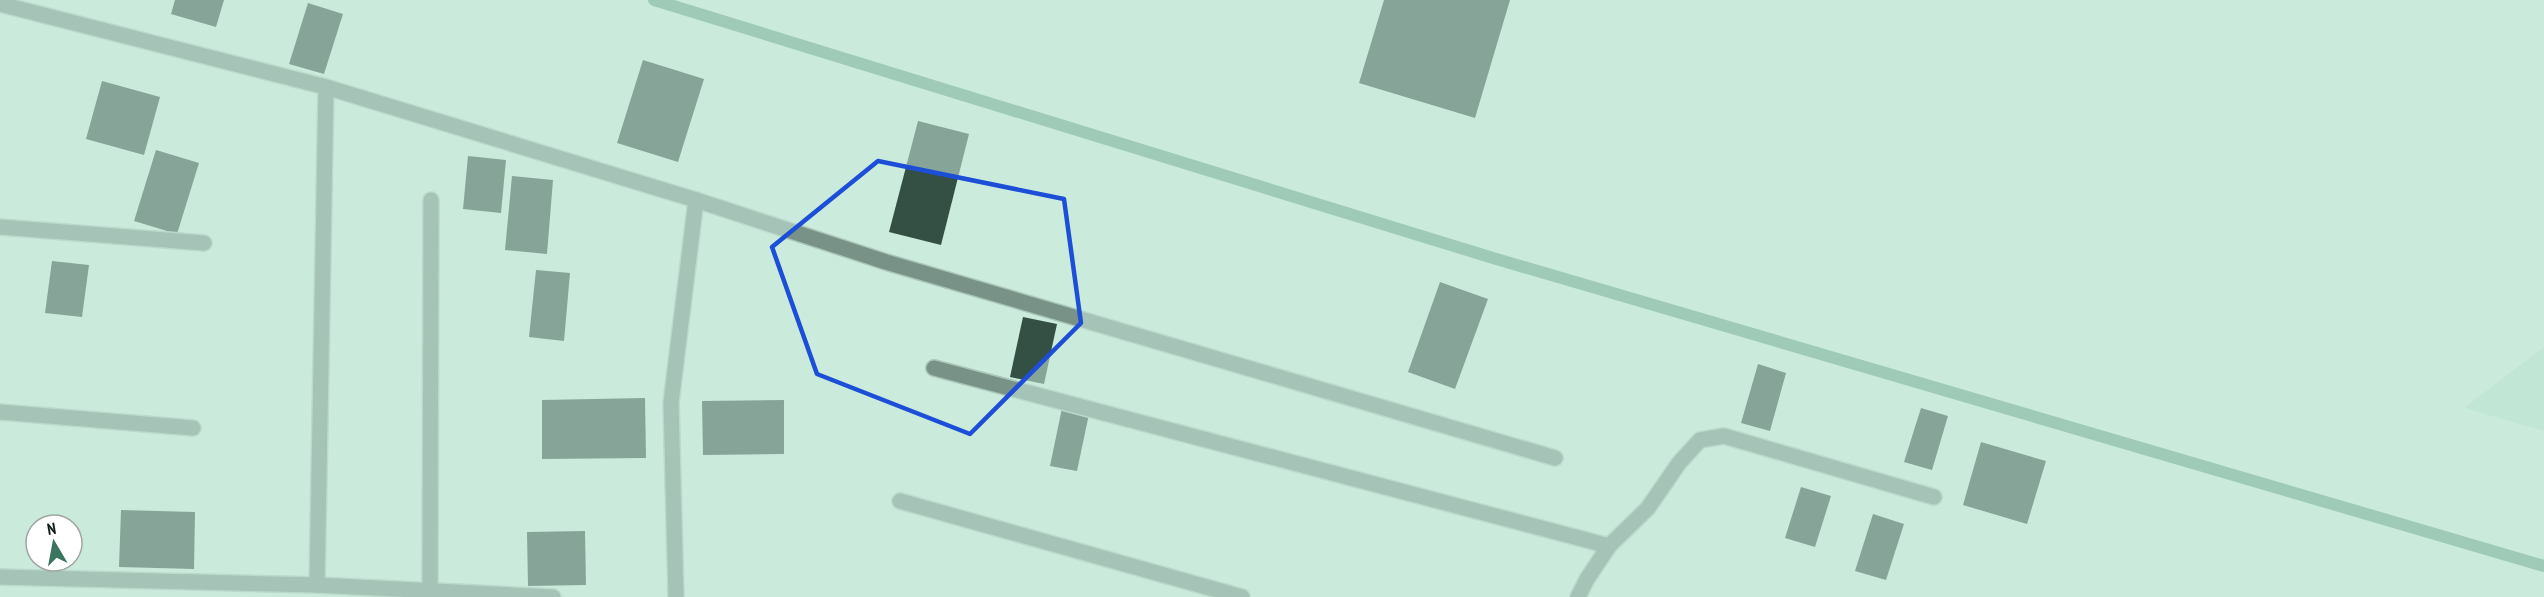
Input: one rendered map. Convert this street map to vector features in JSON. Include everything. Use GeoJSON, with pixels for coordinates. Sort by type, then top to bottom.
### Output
{"type":"FeatureCollection","features":[{"type":"Feature","properties":{"kind":"lane"},"geometry":{"type":"LineString","coordinates":[[0,4],[326,87],[696,200],[886,262],[1555,458]]}},
{"type":"Feature","properties":{"kind":"lane"},"geometry":{"type":"LineString","coordinates":[[317,585],[326,87]]}},
{"type":"Feature","properties":{"kind":"lane"},"geometry":{"type":"LineString","coordinates":[[676,597],[671,403],[696,200]]}},
{"type":"Feature","properties":{"kind":"lane"},"geometry":{"type":"LineString","coordinates":[[430,591],[431,201]]}},
{"type":"Feature","properties":{"kind":"lane"},"geometry":{"type":"LineString","coordinates":[[0,227],[204,243]]}},
{"type":"Feature","properties":{"kind":"lane"},"geometry":{"type":"LineString","coordinates":[[934,368],[1609,546]]}},
{"type":"Feature","properties":{"kind":"lane"},"geometry":{"type":"LineString","coordinates":[[0,412],[193,428]]}},
{"type":"Feature","properties":{"kind":"lane"},"geometry":{"type":"LineString","coordinates":[[1578,597],[1609,546],[1648,508],[1679,463],[1700,440],[1724,436],[1934,497]]}},
{"type":"Feature","properties":{"kind":"lane"},"geometry":{"type":"LineString","coordinates":[[900,501],[1242,597]]}},
{"type":"Feature","properties":{"kind":"lane"},"geometry":{"type":"LineString","coordinates":[[0,577],[317,585],[553,597]]}},
{"type":"Feature","properties":{"kind":"highlighted area"},"geometry":{"type":"Polygon","coordinates":[[[878,161],[1064,199],[1081,323],[970,434],[817,374],[772,247],[878,161]]]}},
{"type":"Feature","properties":{"kind":"shaded area"},"geometry":{"type":"Polygon","coordinates":[[[2544,347],[2544,431],[2464,408],[2544,347]]]}},
{"type":"Feature","properties":{"kind":"building"},"geometry":{"type":"Polygon","coordinates":[[[175,0],[224,0],[216,27],[171,14],[175,0]]]}},
{"type":"Feature","properties":{"kind":"building"},"geometry":{"type":"Polygon","coordinates":[[[1384,0],[1510,0],[1475,118],[1359,83],[1384,0]]]}},
{"type":"Feature","properties":{"kind":"building"},"geometry":{"type":"Polygon","coordinates":[[[308,3],[343,14],[324,74],[289,64],[308,3]]]}},
{"type":"Feature","properties":{"kind":"building"},"geometry":{"type":"Polygon","coordinates":[[[643,60],[704,79],[678,162],[617,143],[643,60]]]}},
{"type":"Feature","properties":{"kind":"building"},"geometry":{"type":"Polygon","coordinates":[[[102,81],[160,97],[144,155],[86,139],[102,81]]]}},
{"type":"Feature","properties":{"kind":"building"},"geometry":{"type":"Polygon","coordinates":[[[918,121],[969,134],[941,245],[889,232],[918,121]]]}},
{"type":"Feature","properties":{"kind":"building"},"geometry":{"type":"Polygon","coordinates":[[[156,150],[199,163],[177,234],[134,221],[156,150]]]}},
{"type":"Feature","properties":{"kind":"building"},"geometry":{"type":"Polygon","coordinates":[[[468,156],[506,160],[501,213],[463,209],[468,156]]]}},
{"type":"Feature","properties":{"kind":"building"},"geometry":{"type":"Polygon","coordinates":[[[512,176],[553,180],[547,254],[505,250],[512,176]]]}},
{"type":"Feature","properties":{"kind":"building"},"geometry":{"type":"Polygon","coordinates":[[[52,261],[89,265],[82,317],[45,313],[52,261]]]}},
{"type":"Feature","properties":{"kind":"building"},"geometry":{"type":"Polygon","coordinates":[[[536,270],[570,273],[564,341],[529,337],[536,270]]]}},
{"type":"Feature","properties":{"kind":"building"},"geometry":{"type":"Polygon","coordinates":[[[1440,282],[1488,299],[1455,389],[1408,372],[1440,282]]]}},
{"type":"Feature","properties":{"kind":"building"},"geometry":{"type":"Polygon","coordinates":[[[1023,317],[1057,324],[1044,384],[1010,377],[1023,317]]]}},
{"type":"Feature","properties":{"kind":"building"},"geometry":{"type":"Polygon","coordinates":[[[1758,364],[1786,373],[1770,431],[1741,423],[1758,364]]]}},
{"type":"Feature","properties":{"kind":"building"},"geometry":{"type":"Polygon","coordinates":[[[645,398],[646,458],[542,459],[542,400],[645,398]]]}},
{"type":"Feature","properties":{"kind":"building"},"geometry":{"type":"Polygon","coordinates":[[[784,400],[784,454],[703,455],[702,401],[784,400]]]}},
{"type":"Feature","properties":{"kind":"building"},"geometry":{"type":"Polygon","coordinates":[[[1062,408],[1089,414],[1077,471],[1050,466],[1062,408]]]}},
{"type":"Feature","properties":{"kind":"building"},"geometry":{"type":"Polygon","coordinates":[[[1921,408],[1948,416],[1932,470],[1904,462],[1921,408]]]}},
{"type":"Feature","properties":{"kind":"building"},"geometry":{"type":"Polygon","coordinates":[[[1981,442],[2046,461],[2027,524],[1963,505],[1981,442]]]}},
{"type":"Feature","properties":{"kind":"building"},"geometry":{"type":"Polygon","coordinates":[[[1801,487],[1831,496],[1815,547],[1785,538],[1801,487]]]}},
{"type":"Feature","properties":{"kind":"building"},"geometry":{"type":"Polygon","coordinates":[[[121,510],[195,512],[194,569],[119,567],[121,510]]]}},
{"type":"Feature","properties":{"kind":"building"},"geometry":{"type":"Polygon","coordinates":[[[1873,514],[1904,524],[1886,580],[1855,571],[1873,514]]]}},
{"type":"Feature","properties":{"kind":"building"},"geometry":{"type":"Polygon","coordinates":[[[585,531],[586,585],[528,586],[527,532],[585,531]]]}},
{"type":"Feature","properties":{"kind":"waterway"},"geometry":{"type":"LineString","coordinates":[[654,0],[1493,258],[2544,566]]}}]}
